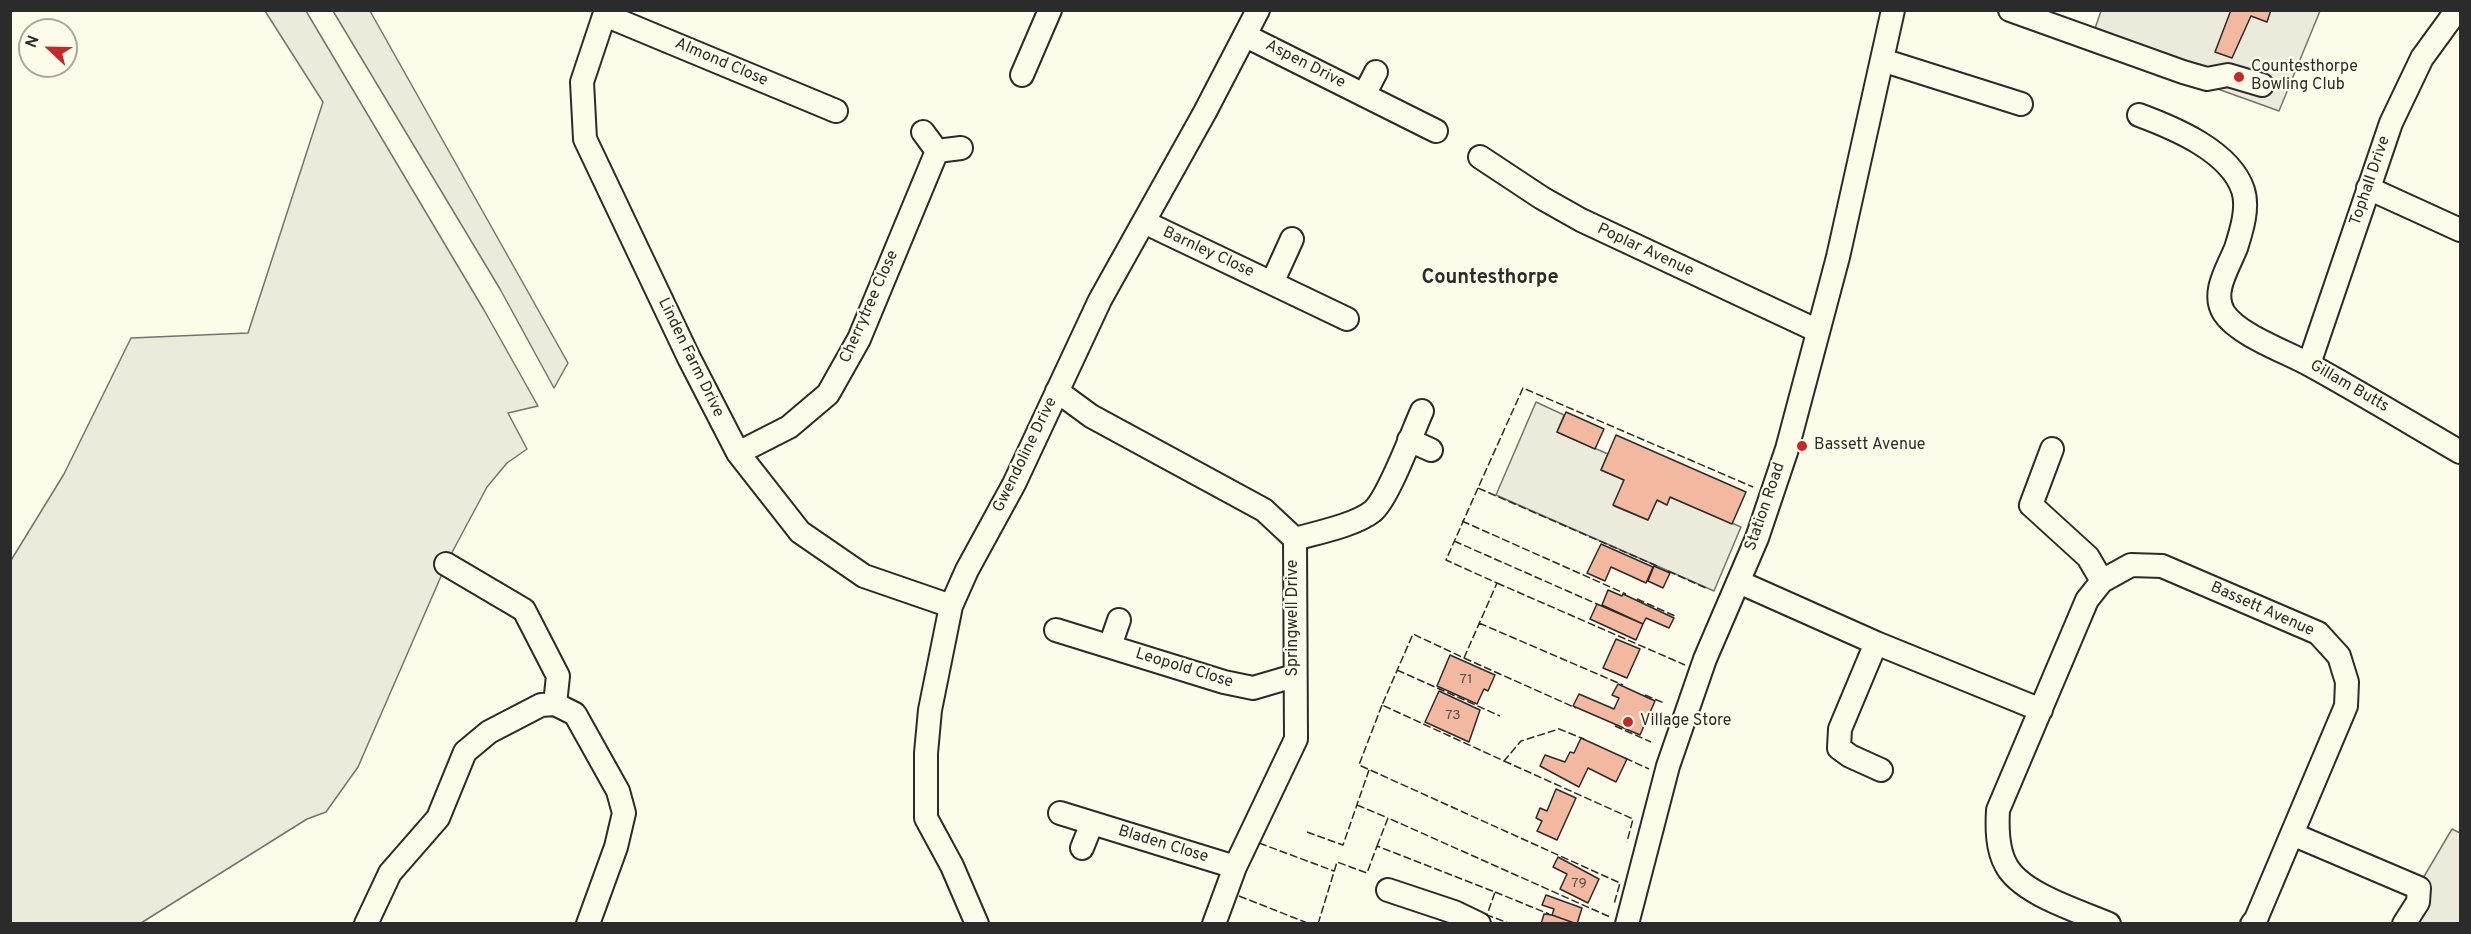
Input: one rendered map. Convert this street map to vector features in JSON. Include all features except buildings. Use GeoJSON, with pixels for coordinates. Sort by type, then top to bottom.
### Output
{"type":"FeatureCollection","features":[{"type":"Feature","properties":{"kind":"street"},"geometry":{"type":"LineString","coordinates":[[1022,75],[1050,10]]}},
{"type":"Feature","properties":{"kind":"street","name":"Gwendoline Drive"},"geometry":{"type":"LineString","coordinates":[[977,924],[952,866],[926,818],[926,753],[930,710],[951,606],[967,570],[1014,484],[1100,300],[1246,36],[1258,10]]}},
{"type":"Feature","properties":{"kind":"street","name":"Station Road"},"geometry":{"type":"LineString","coordinates":[[1627,924],[1666,773],[1705,659],[1739,582],[1787,449],[1818,331],[1893,10]]}},
{"type":"Feature","properties":{"kind":"street"},"geometry":{"type":"LineString","coordinates":[[2010,10],[2183,72],[2207,79],[2228,75],[2262,85]]}},
{"type":"Feature","properties":{"kind":"street","name":"Tophall Drive"},"geometry":{"type":"LineString","coordinates":[[2309,364],[2391,123],[2422,58],[2457,10]]}},
{"type":"Feature","properties":{"kind":"street","name":"Almond Close"},"geometry":{"type":"LineString","coordinates":[[606,13],[837,111]]}},
{"type":"Feature","properties":{"kind":"street","name":"Linden Farm Drive"},"geometry":{"type":"LineString","coordinates":[[606,13],[582,82],[585,139],[689,358],[738,453],[800,532],[864,576],[951,606]]}},
{"type":"Feature","properties":{"kind":"street","name":"Aspen Drive"},"geometry":{"type":"LineString","coordinates":[[1246,36],[1436,131]]}},
{"type":"Feature","properties":{"kind":"street"},"geometry":{"type":"LineString","coordinates":[[1882,60],[2021,104]]}},
{"type":"Feature","properties":{"kind":"street","name":"Aspen Drive"},"geometry":{"type":"LineString","coordinates":[[1364,95],[1376,72]]}},
{"type":"Feature","properties":{"kind":"street","name":"Gillam Butts"},"geometry":{"type":"LineString","coordinates":[[2139,115],[2183,131],[2207,148],[2230,171],[2244,191],[2244,219],[2225,272],[2219,297],[2224,313],[2236,326],[2309,364],[2460,452]]}},
{"type":"Feature","properties":{"kind":"street"},"geometry":{"type":"LineString","coordinates":[[923,132],[937,151],[962,148]]}},
{"type":"Feature","properties":{"kind":"street","name":"Cherrytree Close"},"geometry":{"type":"LineString","coordinates":[[738,453],[789,427],[828,394],[859,339],[937,151]]}},
{"type":"Feature","properties":{"kind":"street","name":"Poplar Avenue"},"geometry":{"type":"LineString","coordinates":[[1480,157],[1542,198],[1581,220],[1818,331]]}},
{"type":"Feature","properties":{"kind":"street"},"geometry":{"type":"LineString","coordinates":[[2368,188],[2460,230]]}},
{"type":"Feature","properties":{"kind":"street","name":"Barnley Close"},"geometry":{"type":"LineString","coordinates":[[1144,222],[1347,319]]}},
{"type":"Feature","properties":{"kind":"street","name":"Barnley Close"},"geometry":{"type":"LineString","coordinates":[[1272,283],[1292,239]]}},
{"type":"Feature","properties":{"kind":"street","name":"Springwell Drive"},"geometry":{"type":"LineString","coordinates":[[1057,391],[1092,416],[1264,510],[1294,539],[1296,739],[1234,867],[1214,924]]}},
{"type":"Feature","properties":{"kind":"street"},"geometry":{"type":"LineString","coordinates":[[1294,539],[1353,521],[1373,511],[1422,411]]}},
{"type":"Feature","properties":{"kind":"street"},"geometry":{"type":"LineString","coordinates":[[1409,440],[1431,450]]}},
{"type":"Feature","properties":{"kind":"street"},"geometry":{"type":"LineString","coordinates":[[2052,449],[2031,505],[2088,557],[2102,581]]}},
{"type":"Feature","properties":{"kind":"street"},"geometry":{"type":"LineString","coordinates":[[446,564],[524,610],[558,676],[555,704]]}},
{"type":"Feature","properties":{"kind":"street","name":"Bassett Avenue"},"geometry":{"type":"LineString","coordinates":[[2104,923],[2023,886],[2005,865],[1997,836],[1998,810],[2087,600],[2102,581],[2131,566],[2162,566],[2318,633],[2339,656],[2347,682],[2346,706],[2252,924]]}},
{"type":"Feature","properties":{"kind":"street"},"geometry":{"type":"LineString","coordinates":[[1739,582],[1876,643],[2041,710]]}},
{"type":"Feature","properties":{"kind":"street"},"geometry":{"type":"LineString","coordinates":[[1110,646],[1119,620]]}},
{"type":"Feature","properties":{"kind":"street","name":"Leopold Close"},"geometry":{"type":"LineString","coordinates":[[1056,630],[1224,682],[1253,688],[1294,676]]}},
{"type":"Feature","properties":{"kind":"street"},"geometry":{"type":"LineString","coordinates":[[1876,643],[1840,729],[1839,748],[1850,756],[1881,770]]}},
{"type":"Feature","properties":{"kind":"street"},"geometry":{"type":"LineString","coordinates":[[366,924],[390,873],[438,818],[465,752],[489,732],[541,705],[555,704],[575,714],[618,791],[624,813],[616,847],[588,924]]}},
{"type":"Feature","properties":{"kind":"street","name":"Bladen Close"},"geometry":{"type":"LineString","coordinates":[[1060,813],[1234,867]]}},
{"type":"Feature","properties":{"kind":"street"},"geometry":{"type":"LineString","coordinates":[[1082,848],[1092,823]]}},
{"type":"Feature","properties":{"kind":"street"},"geometry":{"type":"LineString","coordinates":[[2292,834],[2415,886],[2420,893],[2404,924]]}},
{"type":"Feature","properties":{"kind":"street"},"geometry":{"type":"LineString","coordinates":[[1388,890],[1454,912],[1479,924]]}},
{"type":"Feature","properties":{"kind":"shaded area"},"geometry":{"type":"Polygon","coordinates":[[[265,11],[306,11],[484,310],[538,406],[508,413],[527,449],[507,463],[487,487],[449,558],[358,767],[326,812],[307,819],[141,923],[11,923],[10,562],[64,474],[131,338],[248,333],[323,102],[265,11]]]}},
{"type":"Feature","properties":{"kind":"shaded area"},"geometry":{"type":"Polygon","coordinates":[[[333,11],[370,11],[568,363],[554,388],[500,289],[333,11]]]}},
{"type":"Feature","properties":{"kind":"shaded area","name":"Countesthorpe Bowling Club"},"geometry":{"type":"Polygon","coordinates":[[[2101,11],[2320,11],[2279,111],[2090,43],[2101,11]]]}},
{"type":"Feature","properties":{"kind":"shaded area"},"geometry":{"type":"Polygon","coordinates":[[[1536,402],[1564,415],[1557,432],[1608,454],[1601,470],[1624,480],[1614,506],[1648,520],[1657,500],[1667,504],[1670,497],[1741,527],[1714,591],[1496,495],[1536,402]]]}},
{"type":"Feature","properties":{"kind":"shaded area"},"geometry":{"type":"Polygon","coordinates":[[[2452,829],[2460,833],[2460,923],[2396,924],[2452,829]]]}},
{"type":"Feature","properties":{"kind":"fence"},"geometry":{"type":"LineString","coordinates":[[1657,566],[1478,488],[1523,388],[1753,487]]}},
{"type":"Feature","properties":{"kind":"fence"},"geometry":{"type":"LineString","coordinates":[[1478,488],[1446,560],[1497,583],[1464,658],[1413,634],[1382,705],[1504,761],[1521,741],[1559,729],[1584,739]]}},
{"type":"Feature","properties":{"kind":"fence"},"geometry":{"type":"LineString","coordinates":[[1462,521],[1626,594]]}},
{"type":"Feature","properties":{"kind":"fence"},"geometry":{"type":"LineString","coordinates":[[1454,541],[1597,604]]}},
{"type":"Feature","properties":{"kind":"fence"},"geometry":{"type":"LineString","coordinates":[[1668,571],[1706,588]]}},
{"type":"Feature","properties":{"kind":"fence"},"geometry":{"type":"LineString","coordinates":[[1497,583],[1685,665]]}},
{"type":"Feature","properties":{"kind":"fence"},"geometry":{"type":"LineString","coordinates":[[1637,599],[1675,616]]}},
{"type":"Feature","properties":{"kind":"fence"},"geometry":{"type":"LineString","coordinates":[[1479,623],[1623,685]]}},
{"type":"Feature","properties":{"kind":"fence"},"geometry":{"type":"LineString","coordinates":[[1464,658],[1576,708]]}},
{"type":"Feature","properties":{"kind":"fence"},"geometry":{"type":"LineString","coordinates":[[1397,670],[1500,716]]}},
{"type":"Feature","properties":{"kind":"fence"},"geometry":{"type":"LineString","coordinates":[[1645,695],[1664,703]]}},
{"type":"Feature","properties":{"kind":"fence"},"geometry":{"type":"LineString","coordinates":[[1382,705],[1359,765],[1620,883],[1614,904]]}},
{"type":"Feature","properties":{"kind":"fence"},"geometry":{"type":"LineString","coordinates":[[1615,726],[1651,742]]}},
{"type":"Feature","properties":{"kind":"fence"},"geometry":{"type":"LineString","coordinates":[[1625,758],[1649,769]]}},
{"type":"Feature","properties":{"kind":"fence"},"geometry":{"type":"LineString","coordinates":[[1504,761],[1633,819],[1627,842]]}},
{"type":"Feature","properties":{"kind":"fence"},"geometry":{"type":"LineString","coordinates":[[1307,832],[1343,845],[1369,770]]}},
{"type":"Feature","properties":{"kind":"fence"},"geometry":{"type":"LineString","coordinates":[[1357,805],[1388,818]]}},
{"type":"Feature","properties":{"kind":"fence"},"geometry":{"type":"LineString","coordinates":[[1377,846],[1388,818],[1610,917]]}},
{"type":"Feature","properties":{"kind":"fence"},"geometry":{"type":"LineString","coordinates":[[1259,843],[1334,871]]}},
{"type":"Feature","properties":{"kind":"fence"},"geometry":{"type":"LineString","coordinates":[[1318,924],[1337,862],[1367,873],[1377,846],[1495,892],[1487,915],[1511,924]]}},
{"type":"Feature","properties":{"kind":"fence"},"geometry":{"type":"LineString","coordinates":[[1495,892],[1549,914]]}},
{"type":"Feature","properties":{"kind":"fence"},"geometry":{"type":"LineString","coordinates":[[1239,896],[1310,924]]}},
{"type":"Feature","properties":{"kind":"place","name":"Countesthorpe Bowling Club"},"geometry":{"type":"Point","coordinates":[2239,77]}},
{"type":"Feature","properties":{"kind":"place","name":"Bassett Avenue"},"geometry":{"type":"Point","coordinates":[1802,446]}},
{"type":"Feature","properties":{"kind":"place","name":"Village Store"},"geometry":{"type":"Point","coordinates":[1628,722]}},
{"type":"Feature","properties":{"kind":"district","name":"Countesthorpe"},"geometry":{"type":"Point","coordinates":[1490,279]}}]}
